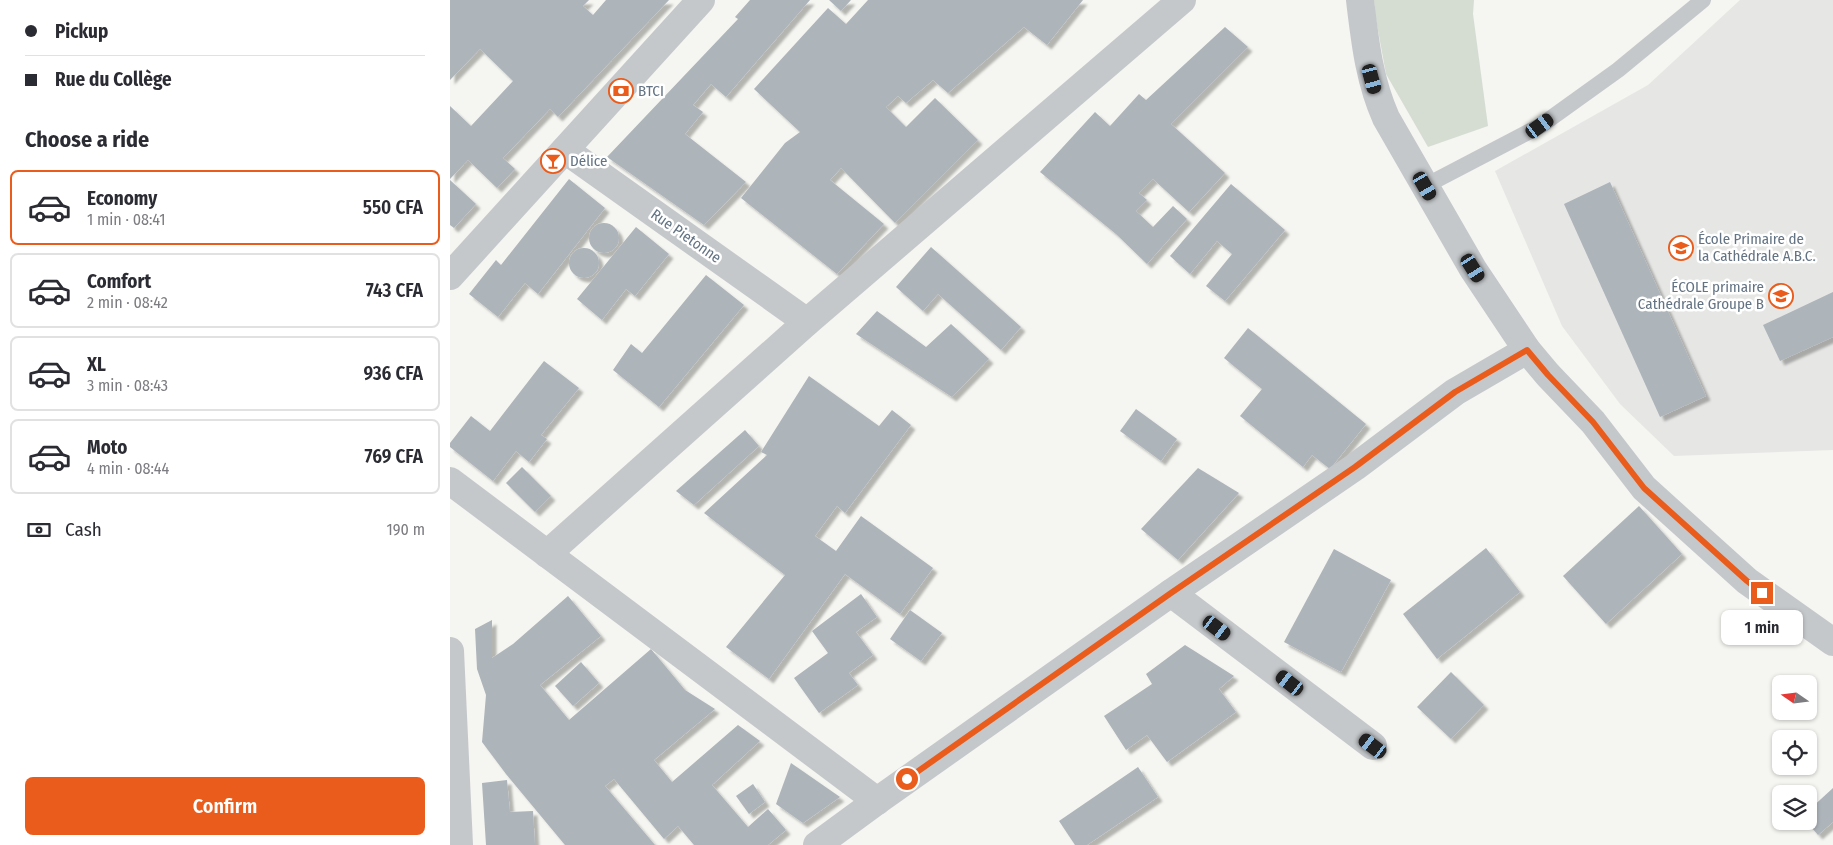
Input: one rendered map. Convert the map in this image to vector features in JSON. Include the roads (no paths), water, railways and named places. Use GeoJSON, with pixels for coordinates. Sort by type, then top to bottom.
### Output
{"type":"FeatureCollection","features":[{"type":"Feature","properties":{"kind":"street"},"geometry":{"type":"LineString","coordinates":[[450,276],[702,0]]}},
{"type":"Feature","properties":{"kind":"street"},"geometry":{"type":"LineString","coordinates":[[547,554],[807,322],[1182,0]]}},
{"type":"Feature","properties":{"kind":"street"},"geometry":{"type":"LineString","coordinates":[[1360,0],[1369,66],[1375,92],[1386,118],[1473,268],[1527,350],[1593,422],[1644,488],[1747,581],[1833,642]]}},
{"type":"Feature","properties":{"kind":"street","name":"Rue Pietonne"},"geometry":{"type":"LineString","coordinates":[[565,150],[807,322]]}},
{"type":"Feature","properties":{"kind":"street"},"geometry":{"type":"LineString","coordinates":[[817,845],[1171,593],[1355,467],[1455,392],[1527,350]]}},
{"type":"Feature","properties":{"kind":"street"},"geometry":{"type":"LineString","coordinates":[[450,481],[877,801]]}},
{"type":"Feature","properties":{"kind":"street"},"geometry":{"type":"LineString","coordinates":[[1171,593],[1373,746]]}},
{"type":"Feature","properties":{"kind":"street"},"geometry":{"type":"LineString","coordinates":[[450,651],[459,845]]}},
{"type":"Feature","properties":{"kind":"lane"},"geometry":{"type":"LineString","coordinates":[[1425,186],[1540,126],[1618,70],[1703,0]]}},
{"type":"Feature","properties":{"kind":"place","name":"BTCI"},"geometry":{"type":"Point","coordinates":[621,91]}},
{"type":"Feature","properties":{"kind":"place","name":"Délice"},"geometry":{"type":"Point","coordinates":[553,161]}},
{"type":"Feature","properties":{"kind":"place","name":"École Primaire de la Cathédrale A.B.C."},"geometry":{"type":"Point","coordinates":[1681,248]}},
{"type":"Feature","properties":{"kind":"place","name":"ÉCOLE primaire Cathédrale Groupe B"},"geometry":{"type":"Point","coordinates":[1781,296]}}]}
